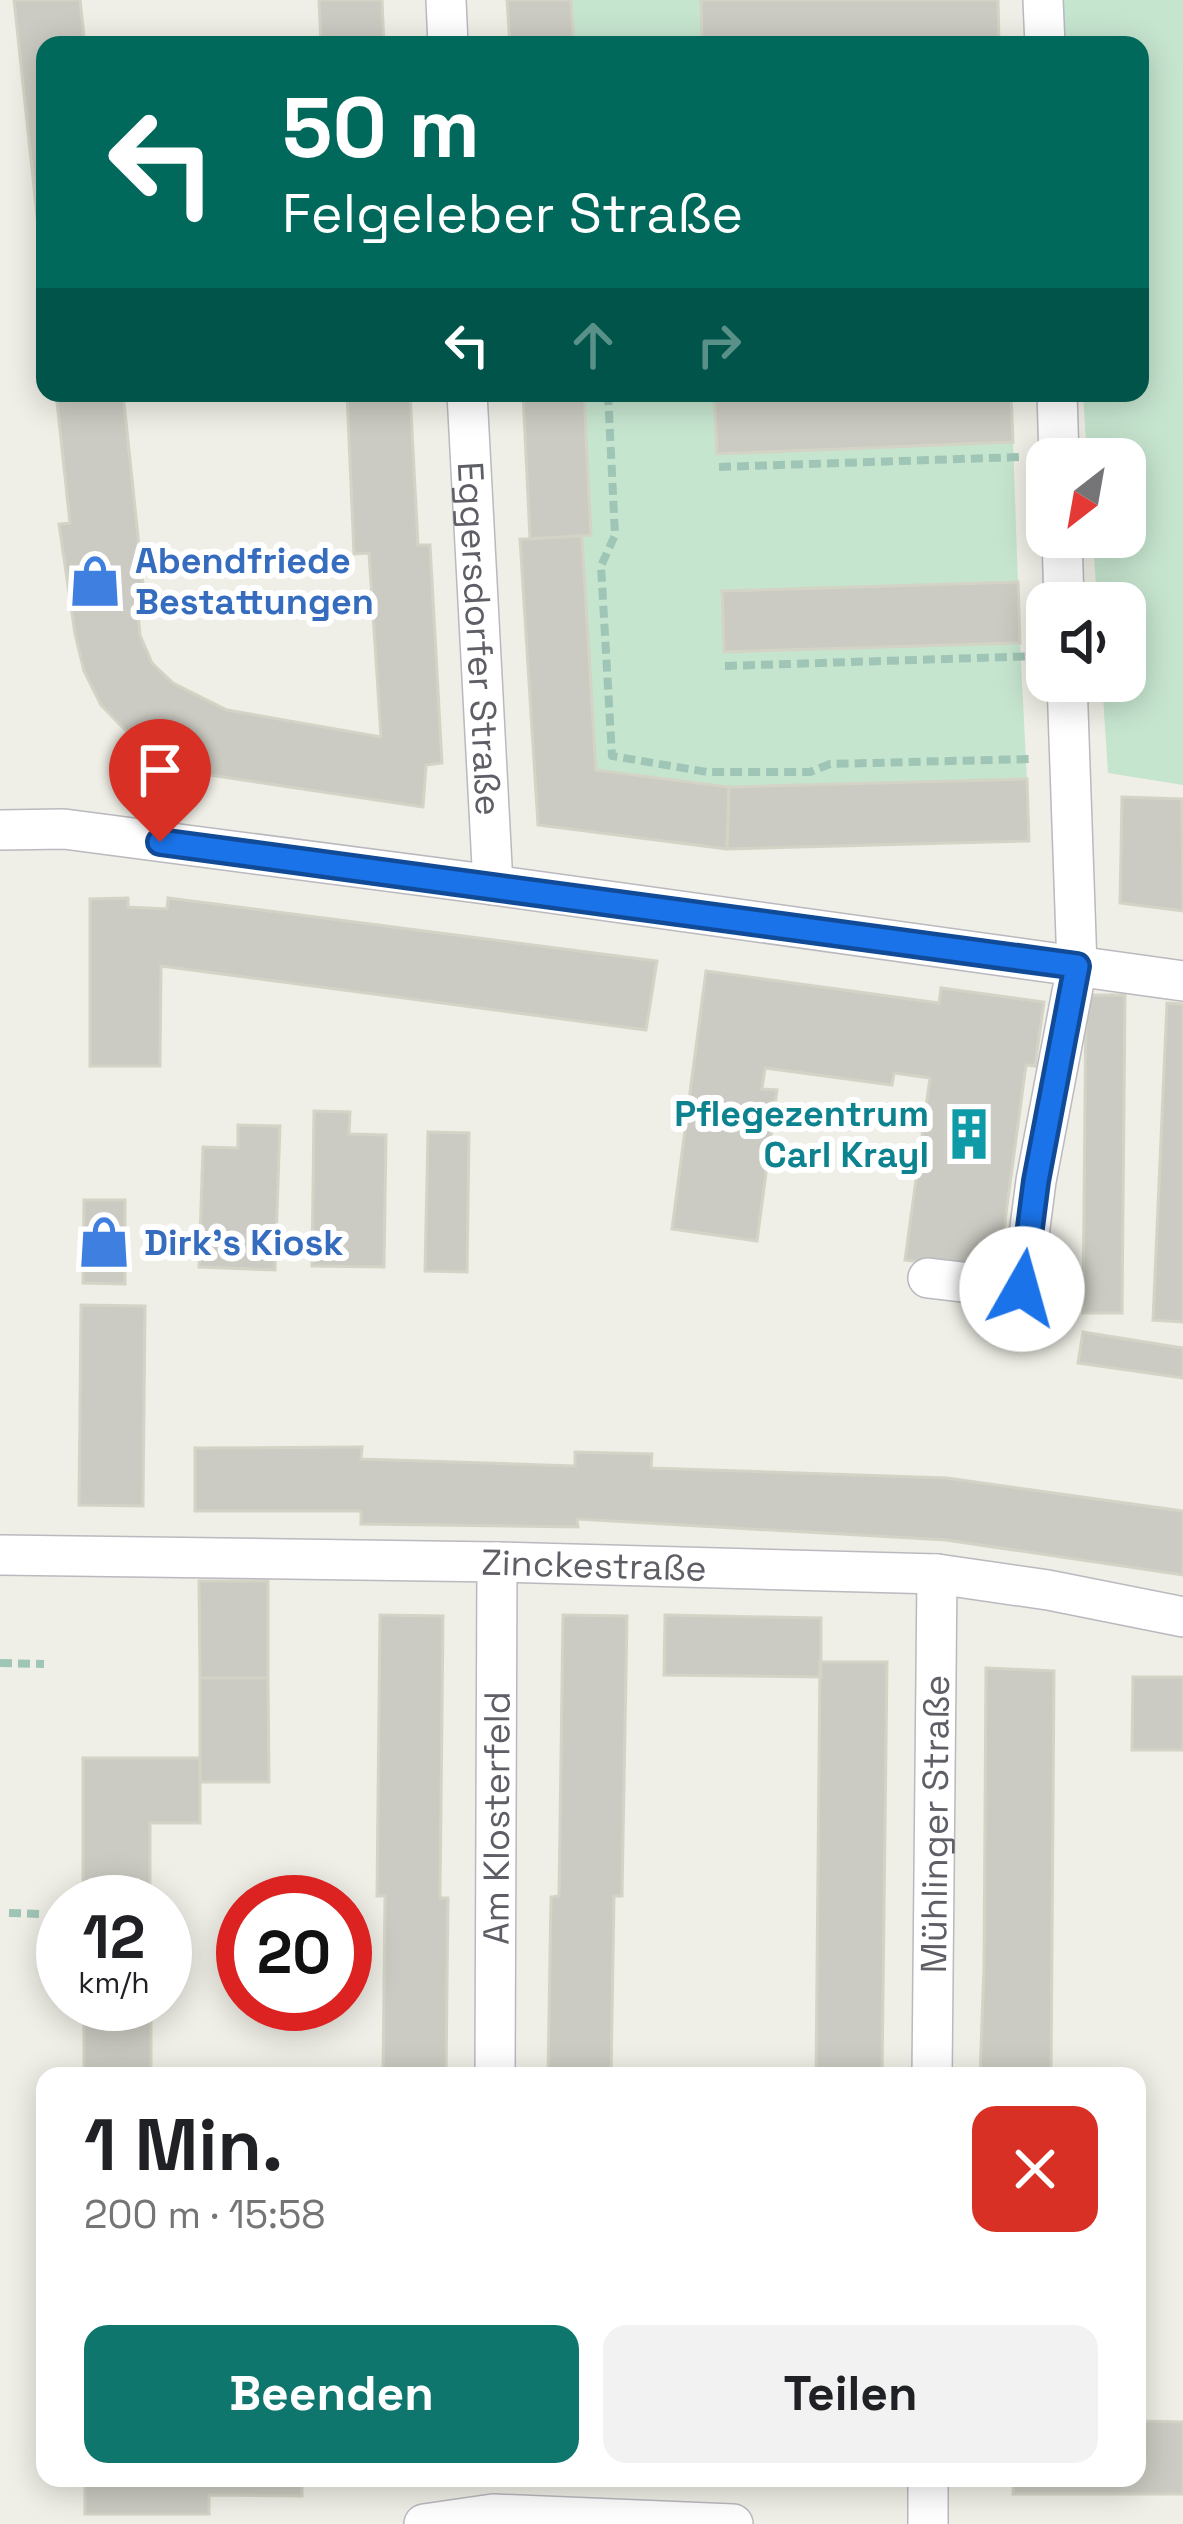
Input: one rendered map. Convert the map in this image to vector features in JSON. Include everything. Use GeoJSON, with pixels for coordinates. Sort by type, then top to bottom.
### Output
{"type":"FeatureCollection","features":[{"type":"Feature","properties":{"kind":"street"},"geometry":{"type":"LineString","coordinates":[[446,0],[448,36]]}},
{"type":"Feature","properties":{"kind":"street"},"geometry":{"type":"LineString","coordinates":[[1043,0],[1045,36]]}},
{"type":"Feature","properties":{"kind":"street","name":"Eggersdorfer Straße"},"geometry":{"type":"LineString","coordinates":[[467,402],[493,885]]}},
{"type":"Feature","properties":{"kind":"street"},"geometry":{"type":"LineString","coordinates":[[1057,402],[1058,438]]}},
{"type":"Feature","properties":{"kind":"street"},"geometry":{"type":"LineString","coordinates":[[928,1278],[1022,1289],[1036,1181],[1077,966],[1068,702]]}},
{"type":"Feature","properties":{"kind":"street"},"geometry":{"type":"LineString","coordinates":[[0,830],[64,829],[1183,981]]}},
{"type":"Feature","properties":{"kind":"street","name":"Zinckestraße"},"geometry":{"type":"LineString","coordinates":[[0,1555],[937,1574],[1183,1617]]}},
{"type":"Feature","properties":{"kind":"street","name":"Am Klosterfeld"},"geometry":{"type":"LineString","coordinates":[[495,2067],[497,1562]]}},
{"type":"Feature","properties":{"kind":"street","name":"Mühlinger Straße"},"geometry":{"type":"LineString","coordinates":[[932,2067],[937,1574]]}},
{"type":"Feature","properties":{"kind":"street"},"geometry":{"type":"LineString","coordinates":[[928,2487],[928,2524]]}},
{"type":"Feature","properties":{"kind":"street"},"geometry":{"type":"LineString","coordinates":[[424,2524],[493,2496],[733,2524]]}},
{"type":"Feature","properties":{"kind":"path"},"geometry":{"type":"LineString","coordinates":[[609,402],[616,535],[601,566],[611,756],[707,772],[810,772],[830,764],[1070,758]]}},
{"type":"Feature","properties":{"kind":"path"},"geometry":{"type":"LineString","coordinates":[[975,444],[976,459]]}},
{"type":"Feature","properties":{"kind":"path"},"geometry":{"type":"LineString","coordinates":[[902,447],[902,461]]}},
{"type":"Feature","properties":{"kind":"path"},"geometry":{"type":"LineString","coordinates":[[829,450],[830,463]]}},
{"type":"Feature","properties":{"kind":"path"},"geometry":{"type":"LineString","coordinates":[[755,453],[756,466]]}},
{"type":"Feature","properties":{"kind":"path"},"geometry":{"type":"LineString","coordinates":[[719,467],[1026,458]]}},
{"type":"Feature","properties":{"kind":"path"},"geometry":{"type":"LineString","coordinates":[[982,644],[983,658]]}},
{"type":"Feature","properties":{"kind":"path"},"geometry":{"type":"LineString","coordinates":[[908,646],[909,660]]}},
{"type":"Feature","properties":{"kind":"path"},"geometry":{"type":"LineString","coordinates":[[835,649],[836,662]]}},
{"type":"Feature","properties":{"kind":"path"},"geometry":{"type":"LineString","coordinates":[[761,651],[762,664]]}},
{"type":"Feature","properties":{"kind":"path"},"geometry":{"type":"LineString","coordinates":[[724,666],[1026,657]]}},
{"type":"Feature","properties":{"kind":"path"},"geometry":{"type":"LineString","coordinates":[[0,1663],[44,1664]]}},
{"type":"Feature","properties":{"kind":"path"},"geometry":{"type":"LineString","coordinates":[[9,1913],[36,1914]]}},
{"type":"Feature","properties":{"kind":"green space"},"geometry":{"type":"Polygon","coordinates":[[[571,0],[701,0],[702,36],[573,36],[571,0]]]}},
{"type":"Feature","properties":{"kind":"green space"},"geometry":{"type":"Polygon","coordinates":[[[1057,0],[1183,0],[1183,785],[1108,773],[1103,702],[1146,702],[1146,582],[1096,582],[1094,558],[1146,558],[1146,438],[1086,438],[1084,402],[1149,402],[1149,36],[1059,36],[1057,0]]]}},
{"type":"Feature","properties":{"kind":"green space"},"geometry":{"type":"Polygon","coordinates":[[[584,402],[714,402],[717,454],[1013,442],[1018,582],[723,591],[724,651],[1020,643],[1027,779],[729,787],[596,770],[582,536],[591,535],[584,402]]]}},
{"type":"Feature","properties":{"kind":"building"},"geometry":{"type":"Polygon","coordinates":[[[14,0],[80,0],[84,36],[36,36],[36,207],[14,0]]]}},
{"type":"Feature","properties":{"kind":"building"},"geometry":{"type":"Polygon","coordinates":[[[319,0],[382,0],[384,36],[321,36],[319,0]]]}},
{"type":"Feature","properties":{"kind":"building"},"geometry":{"type":"Polygon","coordinates":[[[507,0],[571,0],[573,36],[509,36],[507,0]]]}},
{"type":"Feature","properties":{"kind":"building"},"geometry":{"type":"Polygon","coordinates":[[[701,0],[998,0],[999,36],[702,36],[701,0]]]}},
{"type":"Feature","properties":{"kind":"building"},"geometry":{"type":"Polygon","coordinates":[[[57,402],[124,402],[145,603],[137,605],[140,635],[152,663],[173,683],[227,710],[381,737],[369,553],[354,554],[347,402],[410,402],[418,545],[430,545],[442,763],[426,765],[423,807],[203,774],[133,738],[101,705],[84,671],[59,524],[70,523],[57,402]]]}},
{"type":"Feature","properties":{"kind":"building"},"geometry":{"type":"Polygon","coordinates":[[[523,402],[584,402],[591,535],[530,539],[523,402]]]}},
{"type":"Feature","properties":{"kind":"building"},"geometry":{"type":"Polygon","coordinates":[[[714,402],[1011,402],[1013,442],[717,454],[714,402]]]}},
{"type":"Feature","properties":{"kind":"building"},"geometry":{"type":"Polygon","coordinates":[[[582,536],[596,770],[729,787],[727,849],[538,825],[520,539],[582,536]]]}},
{"type":"Feature","properties":{"kind":"building"},"geometry":{"type":"Polygon","coordinates":[[[1018,582],[1020,643],[724,652],[722,591],[1018,582]]]}},
{"type":"Feature","properties":{"kind":"building"},"geometry":{"type":"Polygon","coordinates":[[[1027,779],[1029,841],[727,849],[729,787],[1027,779]]]}},
{"type":"Feature","properties":{"kind":"building"},"geometry":{"type":"Polygon","coordinates":[[[1122,797],[1182,799],[1183,911],[1120,903],[1122,797]]]}},
{"type":"Feature","properties":{"kind":"building"},"geometry":{"type":"Polygon","coordinates":[[[128,898],[128,907],[167,909],[168,898],[657,961],[646,1030],[161,966],[160,1066],[90,1066],[90,899],[128,898]]]}},
{"type":"Feature","properties":{"kind":"building","name":"Pflegezentrum Carl Krayl"},"geometry":{"type":"Polygon","coordinates":[[[706,971],[939,1003],[941,988],[1044,1002],[1035,1066],[1026,1065],[998,1273],[905,1260],[930,1078],[894,1073],[892,1085],[765,1068],[762,1089],[777,1090],[757,1241],[672,1229],[706,971]]]}},
{"type":"Feature","properties":{"kind":"building"},"geometry":{"type":"Polygon","coordinates":[[[1086,995],[1125,995],[1122,1313],[1083,1313],[1086,995]]]}},
{"type":"Feature","properties":{"kind":"building"},"geometry":{"type":"Polygon","coordinates":[[[1167,1003],[1183,1004],[1183,1322],[1153,1320],[1167,1003]]]}},
{"type":"Feature","properties":{"kind":"building"},"geometry":{"type":"Polygon","coordinates":[[[314,1111],[350,1112],[349,1134],[386,1135],[384,1267],[312,1266],[314,1111]]]}},
{"type":"Feature","properties":{"kind":"building"},"geometry":{"type":"Polygon","coordinates":[[[238,1125],[280,1126],[275,1270],[199,1267],[203,1147],[238,1148],[238,1125]]]}},
{"type":"Feature","properties":{"kind":"building"},"geometry":{"type":"Polygon","coordinates":[[[428,1132],[469,1133],[467,1272],[425,1271],[428,1132]]]}},
{"type":"Feature","properties":{"kind":"building","name":"Dirk's Kiosk"},"geometry":{"type":"Polygon","coordinates":[[[84,1200],[125,1200],[125,1284],[83,1283],[84,1200]]]}},
{"type":"Feature","properties":{"kind":"building"},"geometry":{"type":"Polygon","coordinates":[[[81,1305],[145,1306],[143,1506],[79,1505],[81,1305]]]}},
{"type":"Feature","properties":{"kind":"building"},"geometry":{"type":"Polygon","coordinates":[[[1083,1332],[1183,1348],[1183,1378],[1078,1363],[1083,1332]]]}},
{"type":"Feature","properties":{"kind":"building"},"geometry":{"type":"Polygon","coordinates":[[[362,1447],[361,1459],[575,1466],[575,1452],[652,1454],[651,1468],[947,1478],[1183,1511],[1183,1575],[946,1540],[577,1519],[578,1527],[361,1524],[361,1511],[195,1511],[195,1448],[362,1447]]]}},
{"type":"Feature","properties":{"kind":"building"},"geometry":{"type":"Polygon","coordinates":[[[199,1581],[268,1581],[268,1678],[200,1678],[199,1581]]]}},
{"type":"Feature","properties":{"kind":"building"},"geometry":{"type":"Polygon","coordinates":[[[380,1615],[443,1616],[440,1898],[448,1898],[446,2067],[383,2067],[385,1896],[377,1896],[380,1615]]]}},
{"type":"Feature","properties":{"kind":"building"},"geometry":{"type":"Polygon","coordinates":[[[563,1615],[627,1616],[622,1896],[614,1896],[611,2067],[548,2067],[551,1897],[559,1896],[563,1615]]]}},
{"type":"Feature","properties":{"kind":"building"},"geometry":{"type":"Polygon","coordinates":[[[665,1615],[821,1618],[821,1677],[664,1675],[665,1615]]]}},
{"type":"Feature","properties":{"kind":"building"},"geometry":{"type":"Polygon","coordinates":[[[820,1662],[887,1662],[882,2067],[816,2067],[820,1662]]]}},
{"type":"Feature","properties":{"kind":"building"},"geometry":{"type":"Polygon","coordinates":[[[986,1668],[1054,1671],[1051,2067],[980,2067],[986,1668]]]}},
{"type":"Feature","properties":{"kind":"building"},"geometry":{"type":"Polygon","coordinates":[[[1133,1677],[1183,1677],[1183,1750],[1132,1750],[1133,1677]]]}},
{"type":"Feature","properties":{"kind":"building"},"geometry":{"type":"Polygon","coordinates":[[[200,1678],[268,1678],[269,1782],[200,1782],[200,1678]]]}},
{"type":"Feature","properties":{"kind":"building"},"geometry":{"type":"Polygon","coordinates":[[[83,1758],[200,1758],[200,1823],[150,1823],[150,1875],[83,1875],[83,1758]]]}},
{"type":"Feature","properties":{"kind":"building"},"geometry":{"type":"Polygon","coordinates":[[[84,2031],[151,2031],[151,2067],[84,2067],[84,2031]]]}},
{"type":"Feature","properties":{"kind":"building"},"geometry":{"type":"Polygon","coordinates":[[[1146,2421],[1183,2422],[1183,2494],[1013,2494],[1013,2487],[1146,2487],[1146,2421]]]}},
{"type":"Feature","properties":{"kind":"building"},"geometry":{"type":"Polygon","coordinates":[[[85,2487],[302,2487],[302,2496],[209,2495],[209,2514],[85,2514],[85,2487]]]}},
{"type":"Feature","properties":{"kind":"place","name":"Abendfriede Bestattungen"},"geometry":{"type":"Point","coordinates":[95,581]}},
{"type":"Feature","properties":{"kind":"place","name":"Pflegezentrum Carl Krayl"},"geometry":{"type":"Point","coordinates":[969,1134]}},
{"type":"Feature","properties":{"kind":"place","name":"Dirk's Kiosk"},"geometry":{"type":"Point","coordinates":[104,1242]}},
{"type":"Feature","properties":{"kind":"route"},"geometry":{"type":"LineString","coordinates":[[160,842],[1077,966],[1036,1181],[1022,1289]]}}]}
